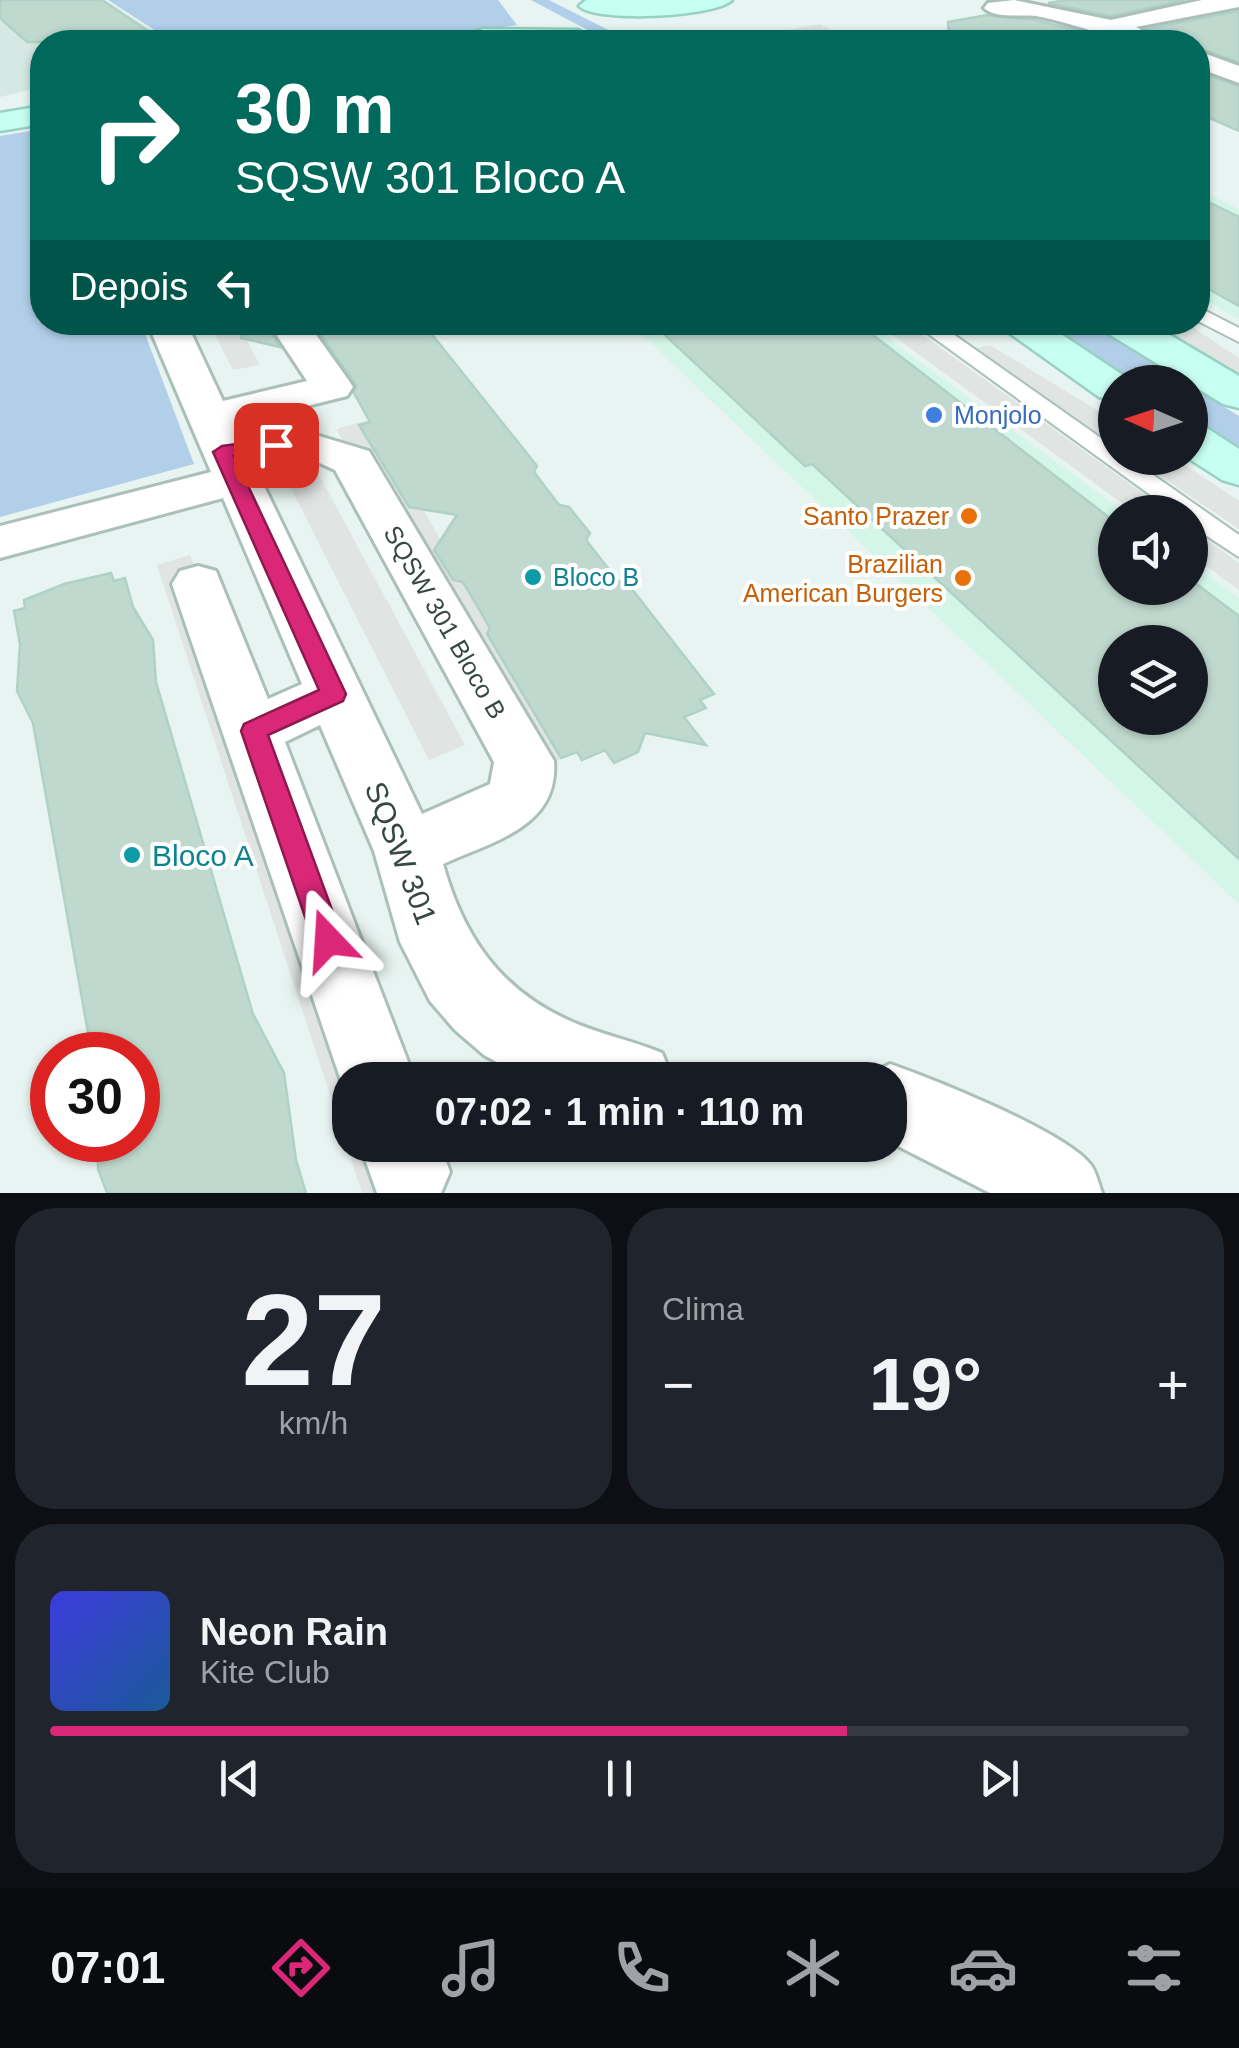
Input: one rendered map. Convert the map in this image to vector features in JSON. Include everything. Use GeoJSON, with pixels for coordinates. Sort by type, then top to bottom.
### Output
{"type":"FeatureCollection","features":[{"type":"Feature","properties":{"kind":"street"},"geometry":{"type":"LineString","coordinates":[[584,3],[673,7],[717,0]]}},
{"type":"Feature","properties":{"kind":"street"},"geometry":{"type":"LineString","coordinates":[[996,8],[1030,0],[1126,27],[1238,0]]}},
{"type":"Feature","properties":{"kind":"street"},"geometry":{"type":"LineString","coordinates":[[1089,2],[1086,6],[1131,30]]}},
{"type":"Feature","properties":{"kind":"street"},"geometry":{"type":"LineString","coordinates":[[584,3],[632,30]]}},
{"type":"Feature","properties":{"kind":"street"},"geometry":{"type":"LineString","coordinates":[[641,30],[647,19],[673,7]]}},
{"type":"Feature","properties":{"kind":"street"},"geometry":{"type":"LineString","coordinates":[[498,30],[538,12],[566,30]]}},
{"type":"Feature","properties":{"kind":"street"},"geometry":{"type":"LineString","coordinates":[[1210,64],[1239,75]]}},
{"type":"Feature","properties":{"kind":"street"},"geometry":{"type":"LineString","coordinates":[[0,122],[30,117]]}},
{"type":"Feature","properties":{"kind":"street","name":"SQSW 301"},"geometry":{"type":"LineString","coordinates":[[172,335],[407,850],[429,929],[462,988],[516,1037],[572,1062]]}},
{"type":"Feature","properties":{"kind":"street"},"geometry":{"type":"LineString","coordinates":[[0,542],[222,450],[332,387],[296,335]]}},
{"type":"Feature","properties":{"kind":"street"},"geometry":{"type":"LineString","coordinates":[[1034,335],[1098,377]]}},
{"type":"Feature","properties":{"kind":"street"},"geometry":{"type":"LineString","coordinates":[[1140,335],[1239,395]]}},
{"type":"Feature","properties":{"kind":"street","name":"SQSW 301 Bloco B"},"geometry":{"type":"LineString","coordinates":[[222,450],[303,442],[333,449],[353,461],[524,760],[525,784],[512,802],[407,850]]}},
{"type":"Feature","properties":{"kind":"street"},"geometry":{"type":"LineString","coordinates":[[1208,450],[1239,470]]}},
{"type":"Feature","properties":{"kind":"street"},"geometry":{"type":"LineString","coordinates":[[198,584],[371,1062]]}},
{"type":"Feature","properties":{"kind":"street"},"geometry":{"type":"LineString","coordinates":[[254,731],[334,694]]}},
{"type":"Feature","properties":{"kind":"street"},"geometry":{"type":"LineString","coordinates":[[907,1109],[942,1121],[1001,1151],[1061,1193]]}},
{"type":"Feature","properties":{"kind":"lane"},"geometry":{"type":"LineString","coordinates":[[1210,320],[1239,336]]}},
{"type":"Feature","properties":{"kind":"lane"},"geometry":{"type":"LineString","coordinates":[[940,335],[1165,495]]}},
{"type":"Feature","properties":{"kind":"lane"},"geometry":{"type":"LineString","coordinates":[[1208,526],[1239,548]]}},
{"type":"Feature","properties":{"kind":"shaded area"},"geometry":{"type":"Polygon","coordinates":[[[0,0],[105,0],[151,30],[30,30],[30,90],[0,97],[0,0]]]}},
{"type":"Feature","properties":{"kind":"shaded area"},"geometry":{"type":"Polygon","coordinates":[[[108,0],[498,0],[517,25],[486,30],[154,30],[108,0]]]}},
{"type":"Feature","properties":{"kind":"shaded area"},"geometry":{"type":"Polygon","coordinates":[[[531,0],[549,0],[608,30],[587,30],[531,0]]]}},
{"type":"Feature","properties":{"kind":"shaded area"},"geometry":{"type":"Polygon","coordinates":[[[820,24],[832,30],[788,30],[820,24]]]}},
{"type":"Feature","properties":{"kind":"shaded area"},"geometry":{"type":"Polygon","coordinates":[[[30,131],[30,335],[146,335],[194,464],[0,517],[0,136],[30,131]]]}},
{"type":"Feature","properties":{"kind":"shaded area"},"geometry":{"type":"Polygon","coordinates":[[[1210,195],[1239,209],[1239,319],[1210,303],[1210,195]]]}},
{"type":"Feature","properties":{"kind":"shaded area"},"geometry":{"type":"Polygon","coordinates":[[[215,335],[244,335],[260,365],[233,370],[215,335]]]}},
{"type":"Feature","properties":{"kind":"shaded area"},"geometry":{"type":"Polygon","coordinates":[[[643,335],[883,335],[1101,495],[1098,605],[1208,605],[1208,575],[1239,598],[1239,904],[643,335]]]}},
{"type":"Feature","properties":{"kind":"shaded area"},"geometry":{"type":"Polygon","coordinates":[[[892,335],[923,335],[1098,461],[1098,475],[1118,475],[1145,495],[1111,495],[892,335]]]}},
{"type":"Feature","properties":{"kind":"shaded area"},"geometry":{"type":"Polygon","coordinates":[[[1051,335],[1107,335],[1156,365],[1098,365],[1051,335]]]}},
{"type":"Feature","properties":{"kind":"shaded area"},"geometry":{"type":"Polygon","coordinates":[[[1174,335],[1204,335],[1239,358],[1239,377],[1174,335]]]}},
{"type":"Feature","properties":{"kind":"shaded area"},"geometry":{"type":"Polygon","coordinates":[[[990,345],[1098,411],[1098,433],[974,349],[990,345]]]}},
{"type":"Feature","properties":{"kind":"shaded area"},"geometry":{"type":"Polygon","coordinates":[[[1208,397],[1239,416],[1239,455],[1208,435],[1208,397]]]}},
{"type":"Feature","properties":{"kind":"shaded area"},"geometry":{"type":"Polygon","coordinates":[[[368,420],[359,426],[394,483],[406,485],[404,498],[408,506],[423,509],[491,628],[487,634],[491,642],[506,645],[510,652],[505,663],[561,757],[573,754],[534,770],[336,429],[368,420]]]}},
{"type":"Feature","properties":{"kind":"shaded area"},"geometry":{"type":"Polygon","coordinates":[[[312,462],[465,745],[429,760],[282,471],[312,462]]]}},
{"type":"Feature","properties":{"kind":"shaded area"},"geometry":{"type":"Polygon","coordinates":[[[1159,475],[1200,475],[1239,501],[1239,529],[1208,508],[1208,495],[1189,495],[1159,475]]]}},
{"type":"Feature","properties":{"kind":"shaded area"},"geometry":{"type":"Polygon","coordinates":[[[1208,541],[1239,563],[1239,590],[1208,567],[1208,541]]]}},
{"type":"Feature","properties":{"kind":"shaded area"},"geometry":{"type":"Polygon","coordinates":[[[190,555],[375,1062],[332,1062],[332,1101],[157,565],[190,555]]]}},
{"type":"Feature","properties":{"kind":"shaded area"},"geometry":{"type":"Polygon","coordinates":[[[352,1162],[405,1162],[403,1193],[362,1193],[352,1162]]]}},
{"type":"Feature","properties":{"kind":"building"},"geometry":{"type":"Polygon","coordinates":[[[0,0],[102,0],[146,30],[30,30],[27,42],[0,18],[0,0]]]}},
{"type":"Feature","properties":{"kind":"building"},"geometry":{"type":"Polygon","coordinates":[[[1185,0],[1111,16],[1048,3],[1185,0]]]}},
{"type":"Feature","properties":{"kind":"building"},"geometry":{"type":"Polygon","coordinates":[[[1239,11],[1239,62],[1210,52],[1210,30],[1147,29],[1239,11]]]}},
{"type":"Feature","properties":{"kind":"building"},"geometry":{"type":"Polygon","coordinates":[[[987,15],[1035,20],[1075,30],[949,30],[948,22],[987,15]]]}},
{"type":"Feature","properties":{"kind":"building"},"geometry":{"type":"Polygon","coordinates":[[[1210,76],[1239,86],[1239,131],[1210,118],[1210,76]]]}},
{"type":"Feature","properties":{"kind":"building"},"geometry":{"type":"Polygon","coordinates":[[[1210,203],[1239,217],[1239,306],[1210,290],[1210,203]]]}},
{"type":"Feature","properties":{"kind":"building"},"geometry":{"type":"Polygon","coordinates":[[[273,335],[280,347],[241,338],[273,335]]]}},
{"type":"Feature","properties":{"kind":"building","name":"Bloco B"},"geometry":{"type":"Polygon","coordinates":[[[321,335],[432,335],[537,466],[534,472],[559,505],[569,507],[590,533],[586,540],[618,581],[628,584],[714,694],[700,700],[706,708],[684,717],[706,745],[645,733],[638,752],[614,763],[605,750],[582,760],[577,752],[561,758],[487,634],[490,628],[463,582],[453,580],[434,550],[457,515],[409,507],[359,425],[370,422],[354,393],[356,385],[321,335]]]}},
{"type":"Feature","properties":{"kind":"building"},"geometry":{"type":"Polygon","coordinates":[[[665,335],[873,335],[1098,509],[1098,605],[1208,605],[1208,593],[1239,616],[1239,859],[1105,735],[1208,735],[1208,625],[1098,625],[1098,729],[812,464],[805,466],[665,335]]]}},
{"type":"Feature","properties":{"kind":"building","name":"Bloco A"},"geometry":{"type":"Polygon","coordinates":[[[111,573],[114,581],[125,578],[133,607],[153,640],[156,682],[253,1014],[284,1073],[296,1160],[306,1193],[107,1193],[98,1162],[160,1162],[160,1032],[88,1032],[33,723],[17,691],[20,644],[14,611],[25,608],[24,600],[64,584],[111,573]]]}},
{"type":"Feature","properties":{"kind":"place","name":"Monjolo"},"geometry":{"type":"Point","coordinates":[934,415]}},
{"type":"Feature","properties":{"kind":"place","name":"Santo Prazer"},"geometry":{"type":"Point","coordinates":[969,516]}},
{"type":"Feature","properties":{"kind":"place","name":"Bloco B"},"geometry":{"type":"Point","coordinates":[533,577]}},
{"type":"Feature","properties":{"kind":"place","name":"Brazilian American Burgers"},"geometry":{"type":"Point","coordinates":[963,578]}},
{"type":"Feature","properties":{"kind":"place","name":"Bloco A"},"geometry":{"type":"Point","coordinates":[132,855]}},
{"type":"Feature","properties":{"kind":"route"},"geometry":{"type":"LineString","coordinates":[[276,445],[222,452],[334,694],[254,731],[328,940]]}}]}
